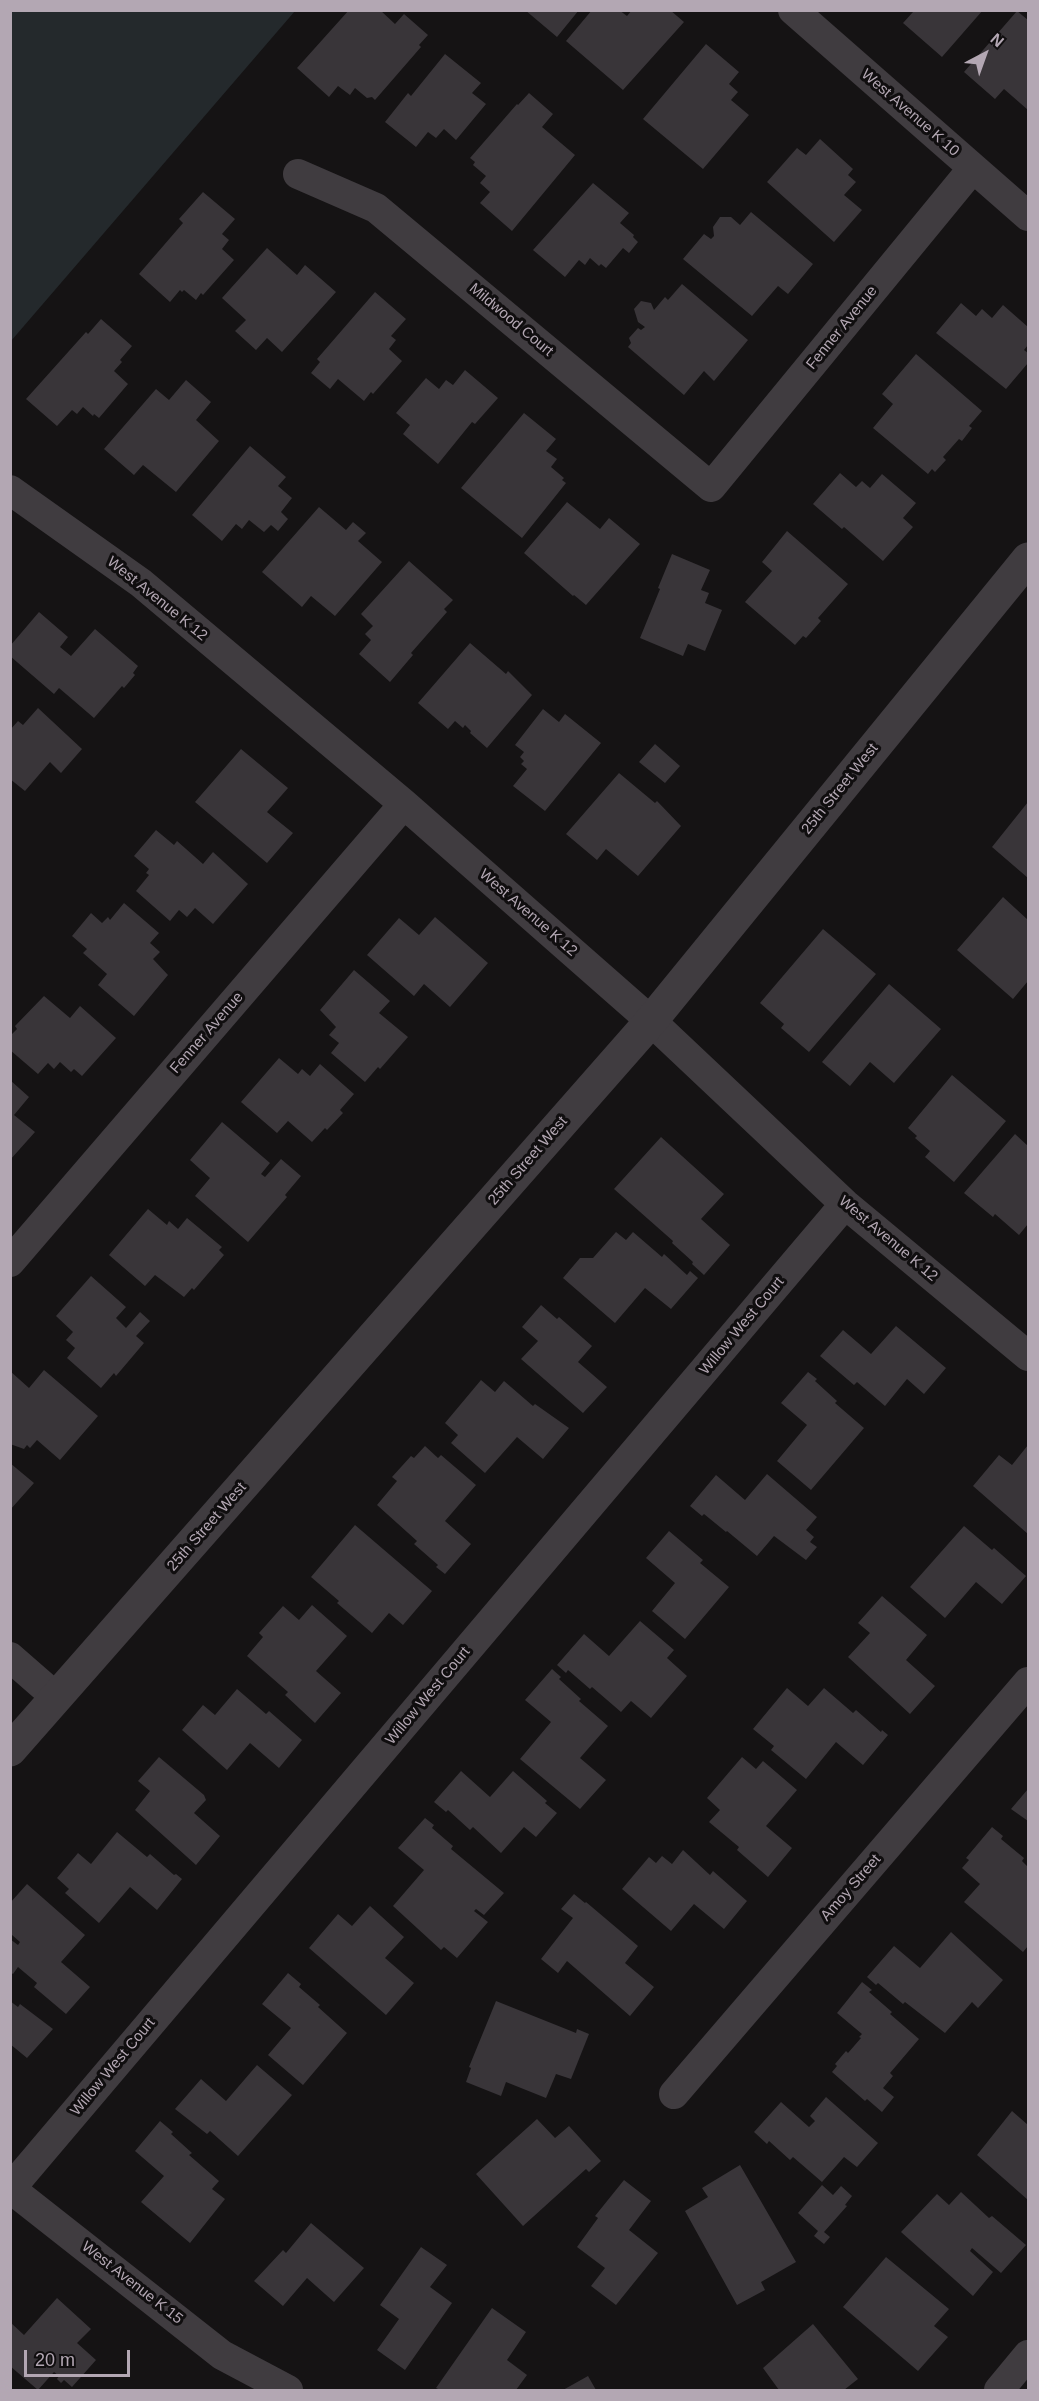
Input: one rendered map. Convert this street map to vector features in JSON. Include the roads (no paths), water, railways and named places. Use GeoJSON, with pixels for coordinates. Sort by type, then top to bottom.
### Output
{"type":"FeatureCollection","features":[{"type":"Feature","properties":{"kind":"street","name":"West Avenue K 10"},"geometry":{"type":"LineString","coordinates":[[793,10],[1029,216]]}},
{"type":"Feature","properties":{"kind":"street","name":"Fenner Avenue"},"geometry":{"type":"LineString","coordinates":[[711,487],[973,168]]}},
{"type":"Feature","properties":{"kind":"street","name":"Mildwood Court"},"geometry":{"type":"LineString","coordinates":[[298,174],[376,208],[711,487]]}},
{"type":"Feature","properties":{"kind":"street","name":"West Avenue K 12"},"geometry":{"type":"LineString","coordinates":[[10,490],[141,583],[404,804],[651,1021],[844,1204],[1024,1342]]}},
{"type":"Feature","properties":{"kind":"street","name":"25th Street West"},"geometry":{"type":"LineString","coordinates":[[10,1750],[651,1021],[1029,559]]}},
{"type":"Feature","properties":{"kind":"street","name":"Fenner Avenue"},"geometry":{"type":"LineString","coordinates":[[10,1262],[404,804]]}},
{"type":"Feature","properties":{"kind":"street","name":"Willow West Court"},"geometry":{"type":"LineString","coordinates":[[11,2189],[844,1204]]}},
{"type":"Feature","properties":{"kind":"street"},"geometry":{"type":"LineString","coordinates":[[10,1658],[57,1698]]}},
{"type":"Feature","properties":{"kind":"street","name":"Amoy Street"},"geometry":{"type":"LineString","coordinates":[[674,2094],[1029,1682]]}},
{"type":"Feature","properties":{"kind":"street","name":"West Avenue K 15"},"geometry":{"type":"LineString","coordinates":[[11,2189],[222,2355],[288,2391]]}},
{"type":"Feature","properties":{"kind":"street"},"geometry":{"type":"LineString","coordinates":[[999,2391],[1029,2355]]}}]}
